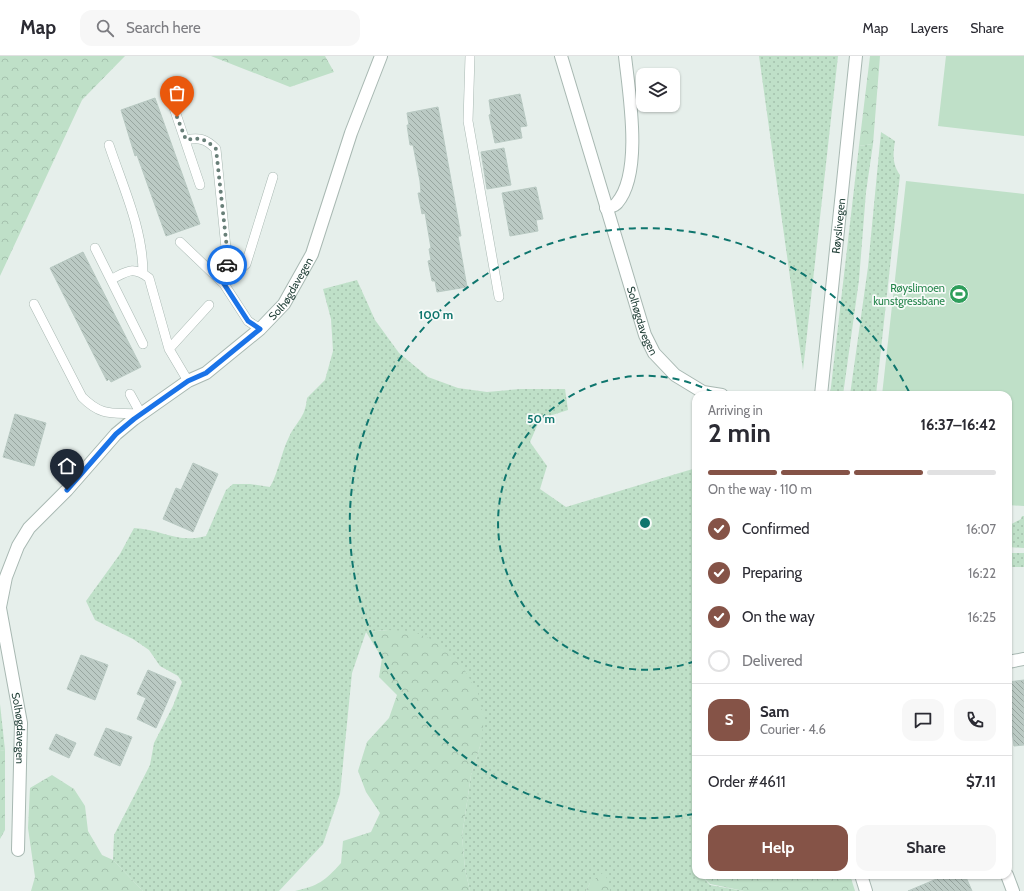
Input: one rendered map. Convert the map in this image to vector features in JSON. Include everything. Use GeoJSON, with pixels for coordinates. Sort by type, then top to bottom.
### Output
{"type":"FeatureCollection","features":[{"type":"Feature","properties":{"kind":"street","name":"Solhøgdavegen"},"geometry":{"type":"LineString","coordinates":[[18,850],[21,723],[0,608],[11,564],[18,546],[29,528],[67,490],[116,434],[141,414],[188,381],[206,373],[260,329],[284,304],[312,254],[351,133],[381,56]]}},
{"type":"Feature","properties":{"kind":"street","name":"Solhøgdavegen"},"geometry":{"type":"LineString","coordinates":[[561,56],[645,335],[654,353],[675,375],[701,391]]}},
{"type":"Feature","properties":{"kind":"street"},"geometry":{"type":"LineString","coordinates":[[606,208],[616,204],[625,190],[630,171],[633,125],[625,56]]}},
{"type":"Feature","properties":{"kind":"street","name":"Røyslivegen"},"geometry":{"type":"LineString","coordinates":[[820,391],[856,56]]}},
{"type":"Feature","properties":{"kind":"street"},"geometry":{"type":"LineString","coordinates":[[1012,661],[1024,659]]}},
{"type":"Feature","properties":{"kind":"street"},"geometry":{"type":"LineString","coordinates":[[862,879],[866,891]]}},
{"type":"Feature","properties":{"kind":"street"},"geometry":{"type":"LineString","coordinates":[[1008,879],[1012,891]]}},
{"type":"Feature","properties":{"kind":"lane"},"geometry":{"type":"LineString","coordinates":[[470,56],[468,121],[500,297]]}},
{"type":"Feature","properties":{"kind":"lane"},"geometry":{"type":"LineString","coordinates":[[173,105],[200,185]]}},
{"type":"Feature","properties":{"kind":"lane"},"geometry":{"type":"LineString","coordinates":[[186,140],[196,138],[208,140],[216,149],[228,258],[224,284]]}},
{"type":"Feature","properties":{"kind":"lane"},"geometry":{"type":"LineString","coordinates":[[109,145],[138,229],[143,253],[144,274]]}},
{"type":"Feature","properties":{"kind":"lane"},"geometry":{"type":"LineString","coordinates":[[224,284],[246,264],[273,178]]}},
{"type":"Feature","properties":{"kind":"lane"},"geometry":{"type":"LineString","coordinates":[[180,242],[224,284],[248,321],[260,329]]}},
{"type":"Feature","properties":{"kind":"lane"},"geometry":{"type":"LineString","coordinates":[[95,248],[112,279],[143,344]]}},
{"type":"Feature","properties":{"kind":"lane"},"geometry":{"type":"LineString","coordinates":[[112,279],[129,270],[140,270],[149,278],[157,301],[169,349],[188,381]]}},
{"type":"Feature","properties":{"kind":"lane"},"geometry":{"type":"LineString","coordinates":[[34,304],[82,397],[92,407],[102,412],[141,414]]}},
{"type":"Feature","properties":{"kind":"lane"},"geometry":{"type":"LineString","coordinates":[[169,349],[209,305]]}},
{"type":"Feature","properties":{"kind":"lane"},"geometry":{"type":"LineString","coordinates":[[130,394],[141,414]]}},
{"type":"Feature","properties":{"kind":"green space"},"geometry":{"type":"Polygon","coordinates":[[[0,56],[125,56],[82,100],[0,276],[0,56]]]}},
{"type":"Feature","properties":{"kind":"green space"},"geometry":{"type":"Polygon","coordinates":[[[211,56],[325,56],[334,72],[290,87],[211,56]]]}},
{"type":"Feature","properties":{"kind":"green space"},"geometry":{"type":"Polygon","coordinates":[[[759,56],[838,56],[803,370],[759,56]]]}},
{"type":"Feature","properties":{"kind":"green space"},"geometry":{"type":"Polygon","coordinates":[[[870,56],[880,56],[873,144],[859,146],[870,56]]]}},
{"type":"Feature","properties":{"kind":"green space"},"geometry":{"type":"Polygon","coordinates":[[[946,56],[1024,56],[1024,136],[938,126],[946,56]]]}},
{"type":"Feature","properties":{"kind":"green space"},"geometry":{"type":"Polygon","coordinates":[[[881,132],[895,141],[894,159],[897,171],[900,175],[876,391],[851,391],[868,267],[881,132]]]}},
{"type":"Feature","properties":{"kind":"green space"},"geometry":{"type":"Polygon","coordinates":[[[873,144],[866,192],[859,280],[844,391],[830,391],[859,146],[873,144]]]}},
{"type":"Feature","properties":{"kind":"green space","name":"Røyslimoen kunstgressbane"},"geometry":{"type":"Polygon","coordinates":[[[906,181],[1024,194],[1024,506],[1012,505],[1012,391],[882,391],[906,181]]]}},
{"type":"Feature","properties":{"kind":"green space"},"geometry":{"type":"Polygon","coordinates":[[[357,280],[375,320],[399,353],[428,377],[458,388],[487,392],[520,389],[565,389],[568,410],[540,419],[530,442],[547,466],[540,489],[566,507],[692,469],[692,879],[705,879],[710,885],[744,891],[610,891],[610,886],[590,883],[586,891],[470,891],[465,869],[462,836],[471,775],[481,743],[388,630],[366,632],[352,673],[340,794],[323,844],[279,891],[143,891],[113,860],[114,835],[150,765],[154,743],[173,706],[182,682],[178,676],[160,666],[149,650],[133,639],[95,620],[86,601],[120,554],[134,528],[186,538],[206,536],[226,490],[233,484],[250,484],[270,487],[276,475],[289,437],[304,411],[307,398],[325,380],[333,351],[331,319],[323,289],[357,280]]]}},
{"type":"Feature","properties":{"kind":"green space"},"geometry":{"type":"Polygon","coordinates":[[[1022,516],[1024,516],[1024,548],[1012,547],[1012,524],[1021,519],[1022,516]]]}},
{"type":"Feature","properties":{"kind":"green space"},"geometry":{"type":"Polygon","coordinates":[[[1012,553],[1024,553],[1024,567],[1012,567],[1012,553]]]}},
{"type":"Feature","properties":{"kind":"green space"},"geometry":{"type":"Polygon","coordinates":[[[388,630],[412,631],[440,643],[460,662],[478,693],[484,718],[481,743],[471,775],[462,836],[465,869],[470,891],[295,891],[315,885],[330,874],[341,863],[343,841],[371,832],[380,813],[366,792],[358,771],[367,742],[389,718],[397,695],[379,677],[382,658],[366,632],[388,630]]]}},
{"type":"Feature","properties":{"kind":"green space"},"geometry":{"type":"Polygon","coordinates":[[[0,704],[5,750],[0,751],[0,704]]]}},
{"type":"Feature","properties":{"kind":"green space"},"geometry":{"type":"Polygon","coordinates":[[[5,750],[5,830],[0,839],[0,751],[5,750]]]}},
{"type":"Feature","properties":{"kind":"green space"},"geometry":{"type":"Polygon","coordinates":[[[52,775],[74,789],[85,806],[88,831],[102,855],[113,860],[143,891],[31,891],[35,877],[28,828],[30,788],[52,775]]]}},
{"type":"Feature","properties":{"kind":"green space"},"geometry":{"type":"Polygon","coordinates":[[[604,872],[610,886],[610,891],[586,891],[590,883],[604,872]]]}},
{"type":"Feature","properties":{"kind":"green space"},"geometry":{"type":"Polygon","coordinates":[[[705,879],[851,879],[855,891],[744,891],[710,884],[705,879]]]}},
{"type":"Feature","properties":{"kind":"building"},"geometry":{"type":"Polygon","coordinates":[[[520,94],[527,126],[520,127],[522,138],[495,143],[489,115],[491,114],[489,100],[520,94]]]}},
{"type":"Feature","properties":{"kind":"building"},"geometry":{"type":"Polygon","coordinates":[[[155,98],[200,224],[166,236],[137,155],[135,156],[121,110],[155,98]]]}},
{"type":"Feature","properties":{"kind":"building"},"geometry":{"type":"Polygon","coordinates":[[[438,107],[461,236],[458,236],[467,287],[437,292],[435,281],[432,281],[428,261],[431,260],[429,249],[431,248],[425,213],[422,214],[418,193],[421,193],[420,181],[413,145],[410,145],[407,113],[438,107]]]}},
{"type":"Feature","properties":{"kind":"building"},"geometry":{"type":"Polygon","coordinates":[[[504,148],[511,185],[487,189],[481,152],[504,148]]]}},
{"type":"Feature","properties":{"kind":"building"},"geometry":{"type":"Polygon","coordinates":[[[536,187],[543,219],[536,220],[538,231],[510,236],[502,193],[536,187]]]}},
{"type":"Feature","properties":{"kind":"building"},"geometry":{"type":"Polygon","coordinates":[[[83,252],[141,367],[111,382],[109,379],[107,381],[50,268],[83,252]]]}},
{"type":"Feature","properties":{"kind":"building"},"geometry":{"type":"Polygon","coordinates":[[[15,414],[46,423],[34,466],[3,457],[15,414]]]}},
{"type":"Feature","properties":{"kind":"building"},"geometry":{"type":"Polygon","coordinates":[[[193,463],[218,474],[193,532],[163,519],[176,488],[181,490],[193,463]]]}},
{"type":"Feature","properties":{"kind":"building"},"geometry":{"type":"Polygon","coordinates":[[[81,655],[108,665],[95,700],[67,689],[81,655]]]}},
{"type":"Feature","properties":{"kind":"building"},"geometry":{"type":"Polygon","coordinates":[[[148,670],[176,682],[156,728],[137,719],[146,698],[137,694],[148,670]]]}},
{"type":"Feature","properties":{"kind":"building"},"geometry":{"type":"Polygon","coordinates":[[[1024,680],[1024,745],[1014,746],[1012,731],[1012,682],[1024,680]]]}},
{"type":"Feature","properties":{"kind":"building"},"geometry":{"type":"Polygon","coordinates":[[[106,728],[132,737],[120,766],[94,755],[106,728]]]}},
{"type":"Feature","properties":{"kind":"building"},"geometry":{"type":"Polygon","coordinates":[[[56,734],[76,743],[69,758],[49,749],[56,734]]]}},
{"type":"Feature","properties":{"kind":"building"},"geometry":{"type":"Polygon","coordinates":[[[936,879],[967,879],[972,891],[908,891],[936,879]]]}},
{"type":"Feature","properties":{"kind":"way so far"},"geometry":{"type":"LineString","coordinates":[[177,117],[186,140],[196,138],[208,140],[216,149],[228,258],[227,265]]}},
{"type":"Feature","properties":{"kind":"place","name":"Røyslimoen kunstgressbane"},"geometry":{"type":"Point","coordinates":[959,294]}},
{"type":"Feature","properties":{"kind":"route"},"geometry":{"type":"LineString","coordinates":[[67,490],[116,434],[134,419],[188,381],[206,373],[260,329],[248,321],[224,284],[227,265]]}}]}
